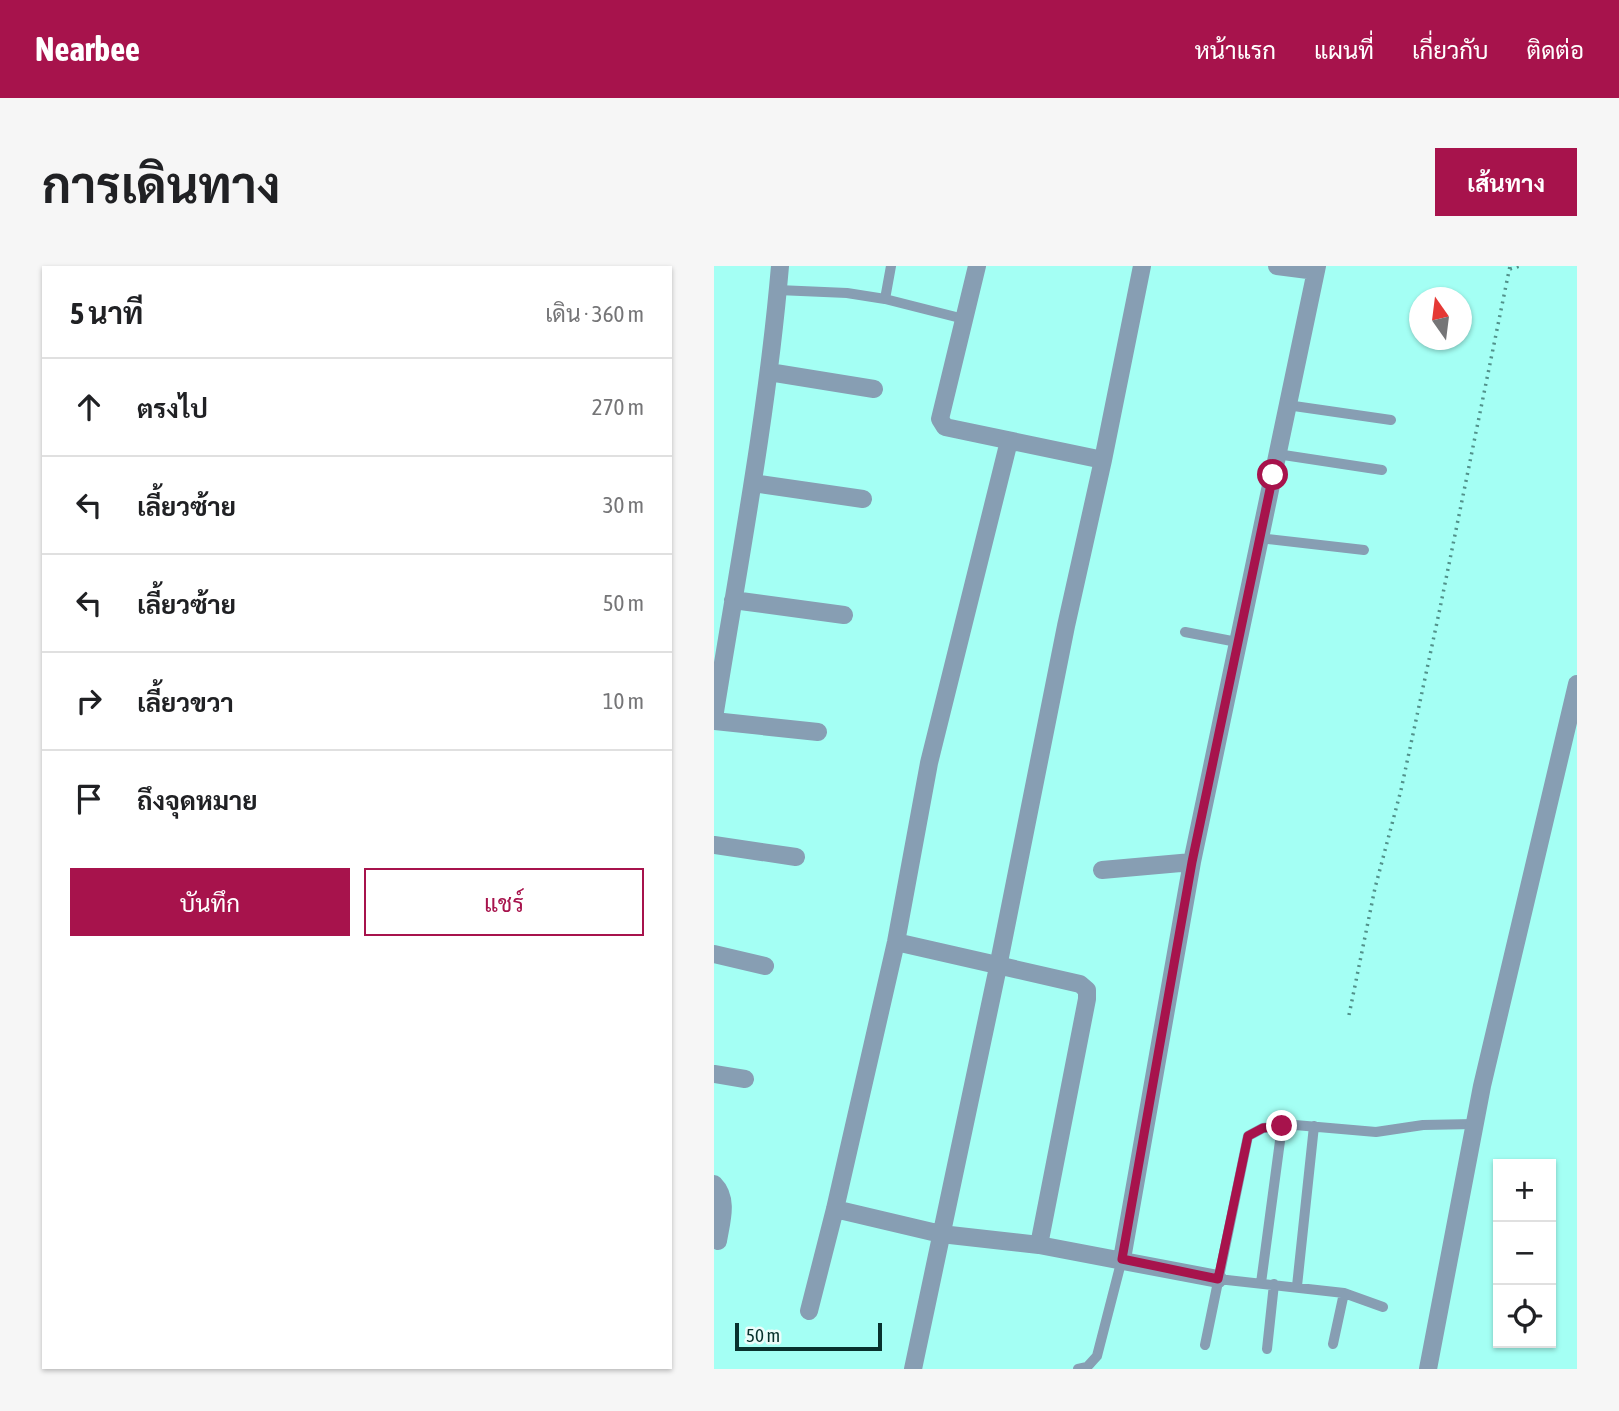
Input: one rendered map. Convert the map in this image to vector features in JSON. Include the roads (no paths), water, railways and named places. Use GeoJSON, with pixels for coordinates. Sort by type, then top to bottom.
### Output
{"type":"FeatureCollection","features":[{"type":"Feature","properties":{"kind":"street"},"geometry":{"type":"LineString","coordinates":[[780,266],[769,372],[714,720],[818,732]]}},
{"type":"Feature","properties":{"kind":"street"},"geometry":{"type":"LineString","coordinates":[[977,266],[940,419],[945,427],[1103,460]]}},
{"type":"Feature","properties":{"kind":"street"},"geometry":{"type":"LineString","coordinates":[[914,1369],[1142,266]]}},
{"type":"Feature","properties":{"kind":"street"},"geometry":{"type":"LineString","coordinates":[[1122,1259],[1192,862],[1317,269],[1277,266]]}},
{"type":"Feature","properties":{"kind":"street"},"geometry":{"type":"LineString","coordinates":[[769,372],[874,389]]}},
{"type":"Feature","properties":{"kind":"street"},"geometry":{"type":"LineString","coordinates":[[809,1311],[896,942],[929,763],[1009,441]]}},
{"type":"Feature","properties":{"kind":"street"},"geometry":{"type":"LineString","coordinates":[[752,483],[863,499]]}},
{"type":"Feature","properties":{"kind":"street"},"geometry":{"type":"LineString","coordinates":[[733,600],[845,615]]}},
{"type":"Feature","properties":{"kind":"street"},"geometry":{"type":"LineString","coordinates":[[1428,1360],[1474,1124],[1577,684]]}},
{"type":"Feature","properties":{"kind":"street"},"geometry":{"type":"LineString","coordinates":[[714,845],[796,857]]}},
{"type":"Feature","properties":{"kind":"street"},"geometry":{"type":"LineString","coordinates":[[1102,870],[1192,862]]}},
{"type":"Feature","properties":{"kind":"street"},"geometry":{"type":"LineString","coordinates":[[896,942],[1080,984],[1087,990],[1039,1245]]}},
{"type":"Feature","properties":{"kind":"street"},"geometry":{"type":"LineString","coordinates":[[714,954],[765,966]]}},
{"type":"Feature","properties":{"kind":"street"},"geometry":{"type":"LineString","coordinates":[[714,1074],[745,1079]]}},
{"type":"Feature","properties":{"kind":"street"},"geometry":{"type":"LineString","coordinates":[[714,1184],[721,1191],[724,1202],[718,1241]]}},
{"type":"Feature","properties":{"kind":"street"},"geometry":{"type":"LineString","coordinates":[[835,1209],[941,1234],[1039,1245],[1218,1279]]}},
{"type":"Feature","properties":{"kind":"lane"},"geometry":{"type":"LineString","coordinates":[[885,299],[891,266]]}},
{"type":"Feature","properties":{"kind":"lane"},"geometry":{"type":"LineString","coordinates":[[778,290],[847,293],[964,318]]}},
{"type":"Feature","properties":{"kind":"lane"},"geometry":{"type":"LineString","coordinates":[[1287,405],[1391,420]]}},
{"type":"Feature","properties":{"kind":"lane"},"geometry":{"type":"LineString","coordinates":[[1277,454],[1382,470]]}},
{"type":"Feature","properties":{"kind":"lane"},"geometry":{"type":"LineString","coordinates":[[1259,538],[1364,550]]}},
{"type":"Feature","properties":{"kind":"lane"},"geometry":{"type":"LineString","coordinates":[[1185,632],[1237,642]]}},
{"type":"Feature","properties":{"kind":"lane"},"geometry":{"type":"LineString","coordinates":[[1205,1345],[1248,1136],[1263,1128],[1282,1126],[1376,1132],[1423,1125],[1474,1124]]}},
{"type":"Feature","properties":{"kind":"lane"},"geometry":{"type":"LineString","coordinates":[[1261,1283],[1282,1126]]}},
{"type":"Feature","properties":{"kind":"lane"},"geometry":{"type":"LineString","coordinates":[[1297,1286],[1314,1126]]}},
{"type":"Feature","properties":{"kind":"lane"},"geometry":{"type":"LineString","coordinates":[[1078,1369],[1087,1367],[1097,1356],[1122,1259]]}},
{"type":"Feature","properties":{"kind":"lane"},"geometry":{"type":"LineString","coordinates":[[1218,1279],[1343,1293],[1383,1307]]}},
{"type":"Feature","properties":{"kind":"lane"},"geometry":{"type":"LineString","coordinates":[[1267,1349],[1274,1284]]}},
{"type":"Feature","properties":{"kind":"lane"},"geometry":{"type":"LineString","coordinates":[[1333,1345],[1343,1293]]}}]}
